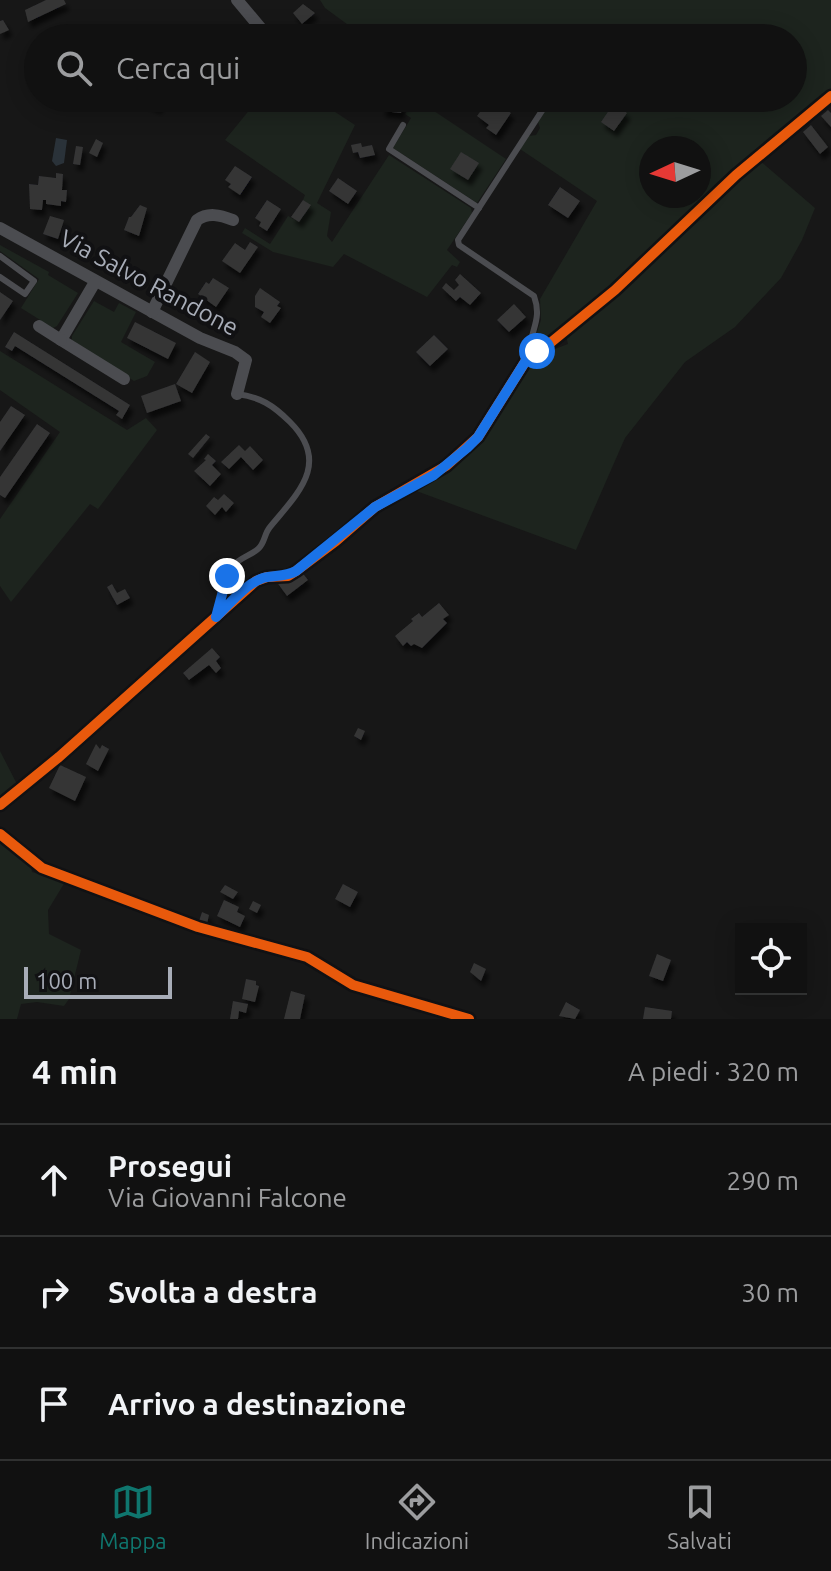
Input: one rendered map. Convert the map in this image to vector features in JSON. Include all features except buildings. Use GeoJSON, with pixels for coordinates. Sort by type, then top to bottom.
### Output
{"type":"FeatureCollection","features":[{"type":"Feature","properties":{"kind":"street"},"geometry":{"type":"LineString","coordinates":[[237,0],[257,24]]}},
{"type":"Feature","properties":{"kind":"street"},"geometry":{"type":"LineString","coordinates":[[0,805],[59,757],[256,581],[288,576],[375,507],[446,466],[478,437],[530,354],[549,344],[615,290],[736,175],[831,96]]}},
{"type":"Feature","properties":{"kind":"street"},"geometry":{"type":"LineString","coordinates":[[152,312],[197,220],[203,215],[219,215],[233,220]]}},
{"type":"Feature","properties":{"kind":"street","name":"Via Salvo Randone"},"geometry":{"type":"LineString","coordinates":[[0,228],[200,338],[235,352],[246,360],[237,394]]}},
{"type":"Feature","properties":{"kind":"street"},"geometry":{"type":"LineString","coordinates":[[61,340],[95,282]]}},
{"type":"Feature","properties":{"kind":"street"},"geometry":{"type":"LineString","coordinates":[[39,326],[124,379]]}},
{"type":"Feature","properties":{"kind":"street"},"geometry":{"type":"LineString","coordinates":[[0,834],[42,868],[198,927],[307,957],[353,985],[469,1019]]}},
{"type":"Feature","properties":{"kind":"lane"},"geometry":{"type":"LineString","coordinates":[[530,354],[530,342],[538,322],[534,296],[459,245],[458,240],[541,112]]}},
{"type":"Feature","properties":{"kind":"lane"},"geometry":{"type":"LineString","coordinates":[[403,125],[389,149],[479,208]]}},
{"type":"Feature","properties":{"kind":"lane"},"geometry":{"type":"LineString","coordinates":[[0,256],[9,262],[34,281],[25,294],[0,276],[9,262]]}},
{"type":"Feature","properties":{"kind":"lane"},"geometry":{"type":"LineString","coordinates":[[216,617],[230,568],[263,544],[267,529],[295,499],[309,461],[307,442],[290,422],[263,399],[237,394]]}},
{"type":"Feature","properties":{"kind":"shaded area"},"geometry":{"type":"Polygon","coordinates":[[[320,0],[831,0],[831,92],[807,108],[807,24],[347,24],[325,8],[320,0]]]}},
{"type":"Feature","properties":{"kind":"shaded area"},"geometry":{"type":"Polygon","coordinates":[[[248,112],[335,112],[355,125],[317,203],[331,212],[327,236],[332,242],[389,155],[471,208],[472,213],[447,250],[460,262],[457,267],[452,265],[427,297],[344,254],[333,267],[273,252],[242,233],[245,228],[270,244],[288,216],[299,222],[310,205],[303,200],[305,195],[225,140],[248,112]]]}},
{"type":"Feature","properties":{"kind":"shaded area"},"geometry":{"type":"Polygon","coordinates":[[[436,112],[506,159],[477,203],[393,148],[411,118],[405,114],[436,112]]]}},
{"type":"Feature","properties":{"kind":"shaded area"},"geometry":{"type":"Polygon","coordinates":[[[544,112],[802,112],[711,195],[711,136],[639,136],[639,208],[697,208],[610,288],[536,346],[534,341],[541,320],[540,299],[597,201],[520,149],[529,136],[536,135],[540,128],[538,122],[544,112]]]}},
{"type":"Feature","properties":{"kind":"shaded area"},"geometry":{"type":"Polygon","coordinates":[[[56,138],[67,140],[64,163],[56,166],[52,161],[56,138]]]}},
{"type":"Feature","properties":{"kind":"shaded area"},"geometry":{"type":"Polygon","coordinates":[[[758,159],[815,208],[781,278],[735,327],[685,362],[625,438],[576,550],[411,489],[453,465],[530,362],[539,355],[568,344],[566,335],[705,208],[711,208],[711,202],[758,159]]]}},
{"type":"Feature","properties":{"kind":"shaded area"},"geometry":{"type":"Polygon","coordinates":[[[0,245],[49,272],[48,275],[78,293],[57,326],[53,328],[21,308],[39,279],[0,251],[0,245]]]}},
{"type":"Feature","properties":{"kind":"shaded area"},"geometry":{"type":"Polygon","coordinates":[[[94,301],[114,312],[119,303],[136,312],[121,342],[155,362],[147,376],[134,381],[72,340],[94,301]]]}},
{"type":"Feature","properties":{"kind":"shaded area"},"geometry":{"type":"Polygon","coordinates":[[[0,351],[127,430],[146,418],[157,430],[98,509],[90,504],[11,602],[0,586],[0,519],[60,432],[0,390],[0,351]]]}},
{"type":"Feature","properties":{"kind":"shaded area"},"geometry":{"type":"Polygon","coordinates":[[[0,751],[18,786],[0,800],[0,751]]]}},
{"type":"Feature","properties":{"kind":"shaded area"},"geometry":{"type":"Polygon","coordinates":[[[0,842],[31,866],[32,872],[65,882],[48,910],[49,934],[81,950],[69,999],[64,1006],[37,1002],[21,1004],[17,1019],[0,1019],[0,842]]]}},
{"type":"Feature","properties":{"kind":"cycle path"},"geometry":{"type":"LineString","coordinates":[[0,805],[59,757],[256,581],[288,576],[336,541],[375,507],[446,466],[478,437],[530,354],[549,344],[615,290],[736,175],[831,96]]}},
{"type":"Feature","properties":{"kind":"cycle path"},"geometry":{"type":"LineString","coordinates":[[0,834],[42,868],[198,927],[307,957],[353,985],[469,1019]]}},
{"type":"Feature","properties":{"kind":"route"},"geometry":{"type":"LineString","coordinates":[[227,576],[216,617],[256,581],[288,576],[336,541],[375,507],[446,466],[478,437],[530,354],[537,351]]}}]}
